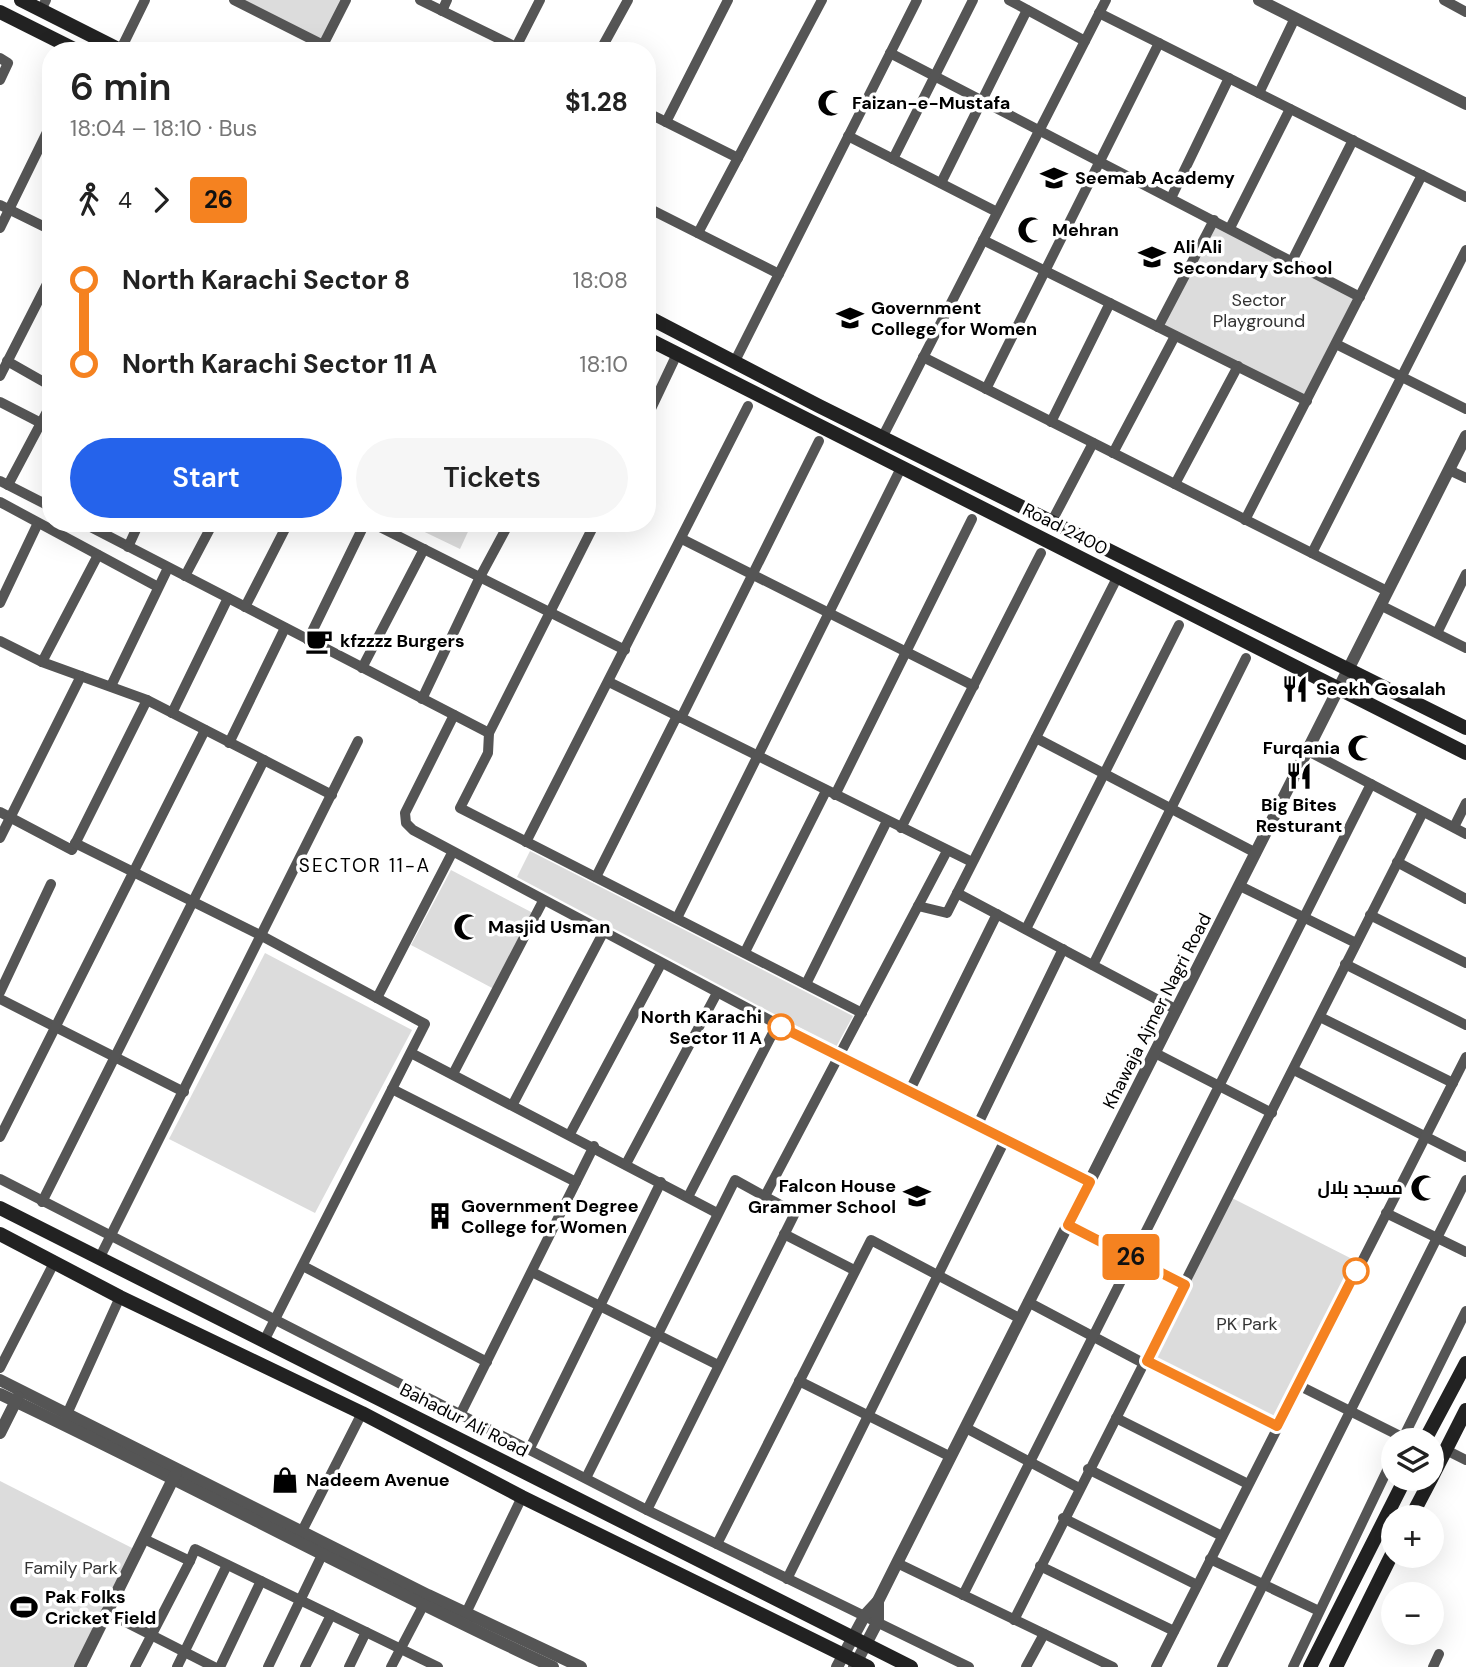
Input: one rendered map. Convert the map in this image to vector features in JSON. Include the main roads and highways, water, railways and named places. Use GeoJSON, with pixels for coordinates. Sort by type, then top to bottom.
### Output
{"type":"FeatureCollection","features":[{"type":"Feature","properties":{"kind":"main road"},"geometry":{"type":"LineString","coordinates":[[21,0],[43,5],[107,42]]}},
{"type":"Feature","properties":{"kind":"main road"},"geometry":{"type":"LineString","coordinates":[[0,12],[60,42]]}},
{"type":"Feature","properties":{"kind":"main road","name":"Road 2400"},"geometry":{"type":"LineString","coordinates":[[656,321],[820,406],[1466,728]]}},
{"type":"Feature","properties":{"kind":"main road","name":"Road 2400"},"geometry":{"type":"LineString","coordinates":[[656,343],[1466,752]]}},
{"type":"Feature","properties":{"kind":"main road"},"geometry":{"type":"LineString","coordinates":[[812,423],[820,406]]}},
{"type":"Feature","properties":{"kind":"main road","name":"Bahadur Ali Road"},"geometry":{"type":"LineString","coordinates":[[0,1208],[911,1667]]}},
{"type":"Feature","properties":{"kind":"main road"},"geometry":{"type":"LineString","coordinates":[[0,1234],[120,1297],[362,1413],[522,1497],[852,1663]]}},
{"type":"Feature","properties":{"kind":"main road"},"geometry":{"type":"LineString","coordinates":[[155,1313],[166,1292]]}},
{"type":"Feature","properties":{"kind":"main road"},"geometry":{"type":"LineString","coordinates":[[1431,1428],[1466,1363]]}},
{"type":"Feature","properties":{"kind":"main road"},"geometry":{"type":"LineString","coordinates":[[1444,1454],[1466,1410]]}},
{"type":"Feature","properties":{"kind":"main road"},"geometry":{"type":"LineString","coordinates":[[1310,1667],[1399,1491]]}},
{"type":"Feature","properties":{"kind":"main road"},"geometry":{"type":"LineString","coordinates":[[1336,1667],[1385,1568]]}},
{"type":"Feature","properties":{"kind":"place","name":"Faizan-e-Mustafa"},"geometry":{"type":"Point","coordinates":[831,103]}},
{"type":"Feature","properties":{"kind":"place","name":"Seemab Academy"},"geometry":{"type":"Point","coordinates":[1054,178]}},
{"type":"Feature","properties":{"kind":"place","name":"Mehran"},"geometry":{"type":"Point","coordinates":[1031,230]}},
{"type":"Feature","properties":{"kind":"place","name":"Ali Ali Secondary School"},"geometry":{"type":"Point","coordinates":[1152,257]}},
{"type":"Feature","properties":{"kind":"place","name":"Government College for Women"},"geometry":{"type":"Point","coordinates":[850,318]}},
{"type":"Feature","properties":{"kind":"place","name":"kfzzzz Burgers"},"geometry":{"type":"Point","coordinates":[319,641]}},
{"type":"Feature","properties":{"kind":"place","name":"Seekh Gosalah"},"geometry":{"type":"Point","coordinates":[1295,689]}},
{"type":"Feature","properties":{"kind":"place","name":"Furqania"},"geometry":{"type":"Point","coordinates":[1361,748]}},
{"type":"Feature","properties":{"kind":"place","name":"Big Bites Resturant"},"geometry":{"type":"Point","coordinates":[1299,776]}},
{"type":"Feature","properties":{"kind":"place","name":"Masjid Usman"},"geometry":{"type":"Point","coordinates":[467,927]}},
{"type":"Feature","properties":{"kind":"place","name":"North Karachi Sector 11 A"},"geometry":{"type":"Point","coordinates":[781,1027]}},
{"type":"Feature","properties":{"kind":"place","name":"مسجد بلال"},"geometry":{"type":"Point","coordinates":[1424,1188]}},
{"type":"Feature","properties":{"kind":"place","name":"Falcon House Grammer School"},"geometry":{"type":"Point","coordinates":[917,1196]}},
{"type":"Feature","properties":{"kind":"place","name":"Government Degree College for Women"},"geometry":{"type":"Point","coordinates":[440,1216]}},
{"type":"Feature","properties":{"kind":"place","name":"Nadeem Avenue"},"geometry":{"type":"Point","coordinates":[285,1480]}},
{"type":"Feature","properties":{"kind":"place","name":"Pak Folks Cricket Field"},"geometry":{"type":"Point","coordinates":[24,1607]}},
{"type":"Feature","properties":{"kind":"district","name":"SECTOR 11-A"},"geometry":{"type":"Point","coordinates":[365,865]}},
{"type":"Feature","properties":{"kind":"park label","name":"Sector Playground"},"geometry":{"type":"Point","coordinates":[1259,310]}},
{"type":"Feature","properties":{"kind":"park label","name":"PK Park"},"geometry":{"type":"Point","coordinates":[1247,1324]}},
{"type":"Feature","properties":{"kind":"park label","name":"Family Park"},"geometry":{"type":"Point","coordinates":[71,1568]}}]}
